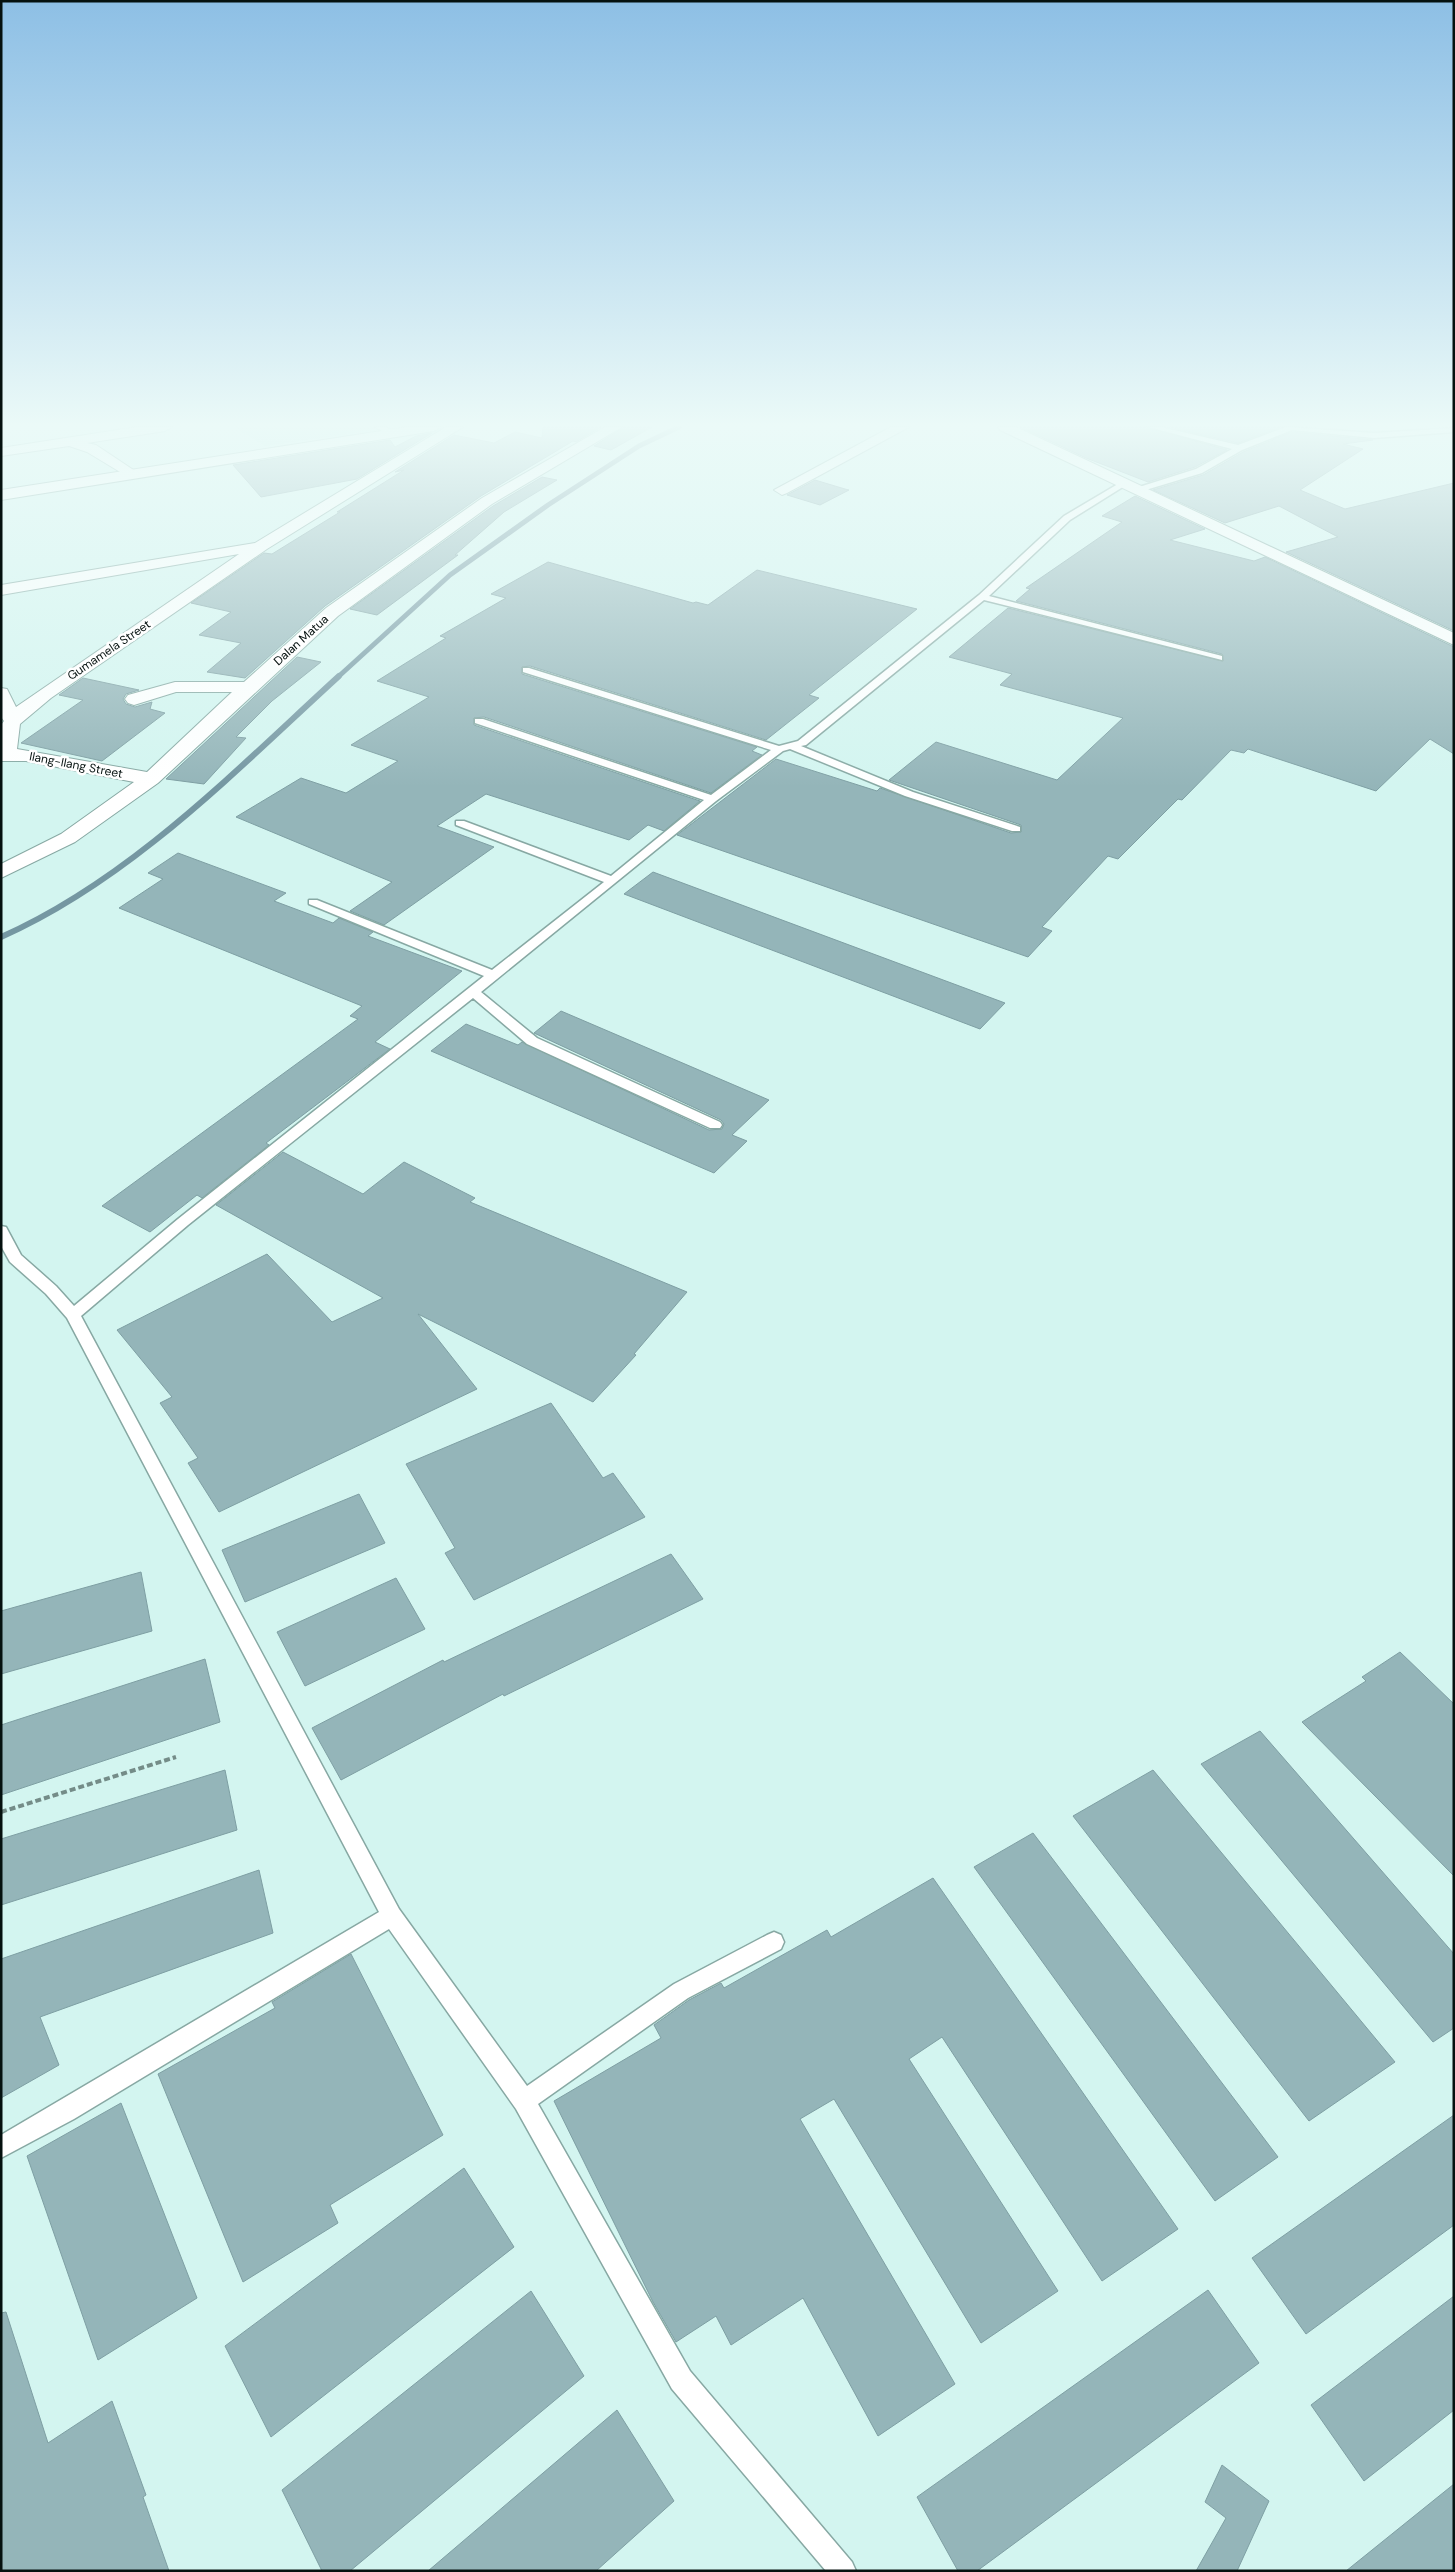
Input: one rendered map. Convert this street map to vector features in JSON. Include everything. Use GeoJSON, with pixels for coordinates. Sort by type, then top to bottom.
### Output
{"type":"FeatureCollection","features":[{"type":"Feature","properties":{"kind":"street","name":"Gumamela Street"},"geometry":{"type":"LineString","coordinates":[[1,590],[255,547]]}},
{"type":"Feature","properties":{"kind":"street","name":"Gumamela Street"},"geometry":{"type":"LineString","coordinates":[[5,754],[6,708],[45,694],[260,547]]}},
{"type":"Feature","properties":{"kind":"street","name":"Dalan Matua"},"geometry":{"type":"LineString","coordinates":[[1,872],[68,838],[151,779],[284,654],[332,612],[421,547]]}},
{"type":"Feature","properties":{"kind":"street"},"geometry":{"type":"LineString","coordinates":[[1259,547],[1454,640]]}},
{"type":"Feature","properties":{"kind":"street"},"geometry":{"type":"LineString","coordinates":[[134,699],[175,686],[250,688]]}},
{"type":"Feature","properties":{"kind":"street","name":"Ilang-Ilang Street"},"geometry":{"type":"LineString","coordinates":[[5,754],[151,779]]}},
{"type":"Feature","properties":{"kind":"lane"},"geometry":{"type":"LineString","coordinates":[[526,670],[779,749],[793,747],[802,743],[982,598],[1036,547]]}},
{"type":"Feature","properties":{"kind":"lane"},"geometry":{"type":"LineString","coordinates":[[982,598],[1219,658]]}},
{"type":"Feature","properties":{"kind":"lane"},"geometry":{"type":"LineString","coordinates":[[479,721],[712,799]]}},
{"type":"Feature","properties":{"kind":"lane"},"geometry":{"type":"LineString","coordinates":[[793,747],[909,794],[1016,829]]}},
{"type":"Feature","properties":{"kind":"lane"},"geometry":{"type":"LineString","coordinates":[[72,1315],[183,1222],[612,881],[712,799],[779,749]]}},
{"type":"Feature","properties":{"kind":"lane"},"geometry":{"type":"LineString","coordinates":[[460,824],[612,881]]}},
{"type":"Feature","properties":{"kind":"lane"},"geometry":{"type":"LineString","coordinates":[[313,902],[492,975]]}},
{"type":"Feature","properties":{"kind":"lane"},"geometry":{"type":"LineString","coordinates":[[472,991],[532,1041],[715,1125]]}},
{"type":"Feature","properties":{"kind":"lane"},"geometry":{"type":"LineString","coordinates":[[1,1231],[15,1258],[51,1290],[72,1315],[392,1916],[524,2101],[681,2380],[843,2571]]}},
{"type":"Feature","properties":{"kind":"lane"},"geometry":{"type":"LineString","coordinates":[[1,2147],[66,2111],[392,1916]]}},
{"type":"Feature","properties":{"kind":"lane"},"geometry":{"type":"LineString","coordinates":[[524,2101],[681,1991],[774,1942]]}},
{"type":"Feature","properties":{"kind":"path"},"geometry":{"type":"LineString","coordinates":[[1,1812],[176,1757]]}},
{"type":"Feature","properties":{"kind":"building"},"geometry":{"type":"Polygon","coordinates":[[[283,547],[409,547],[325,606],[245,678],[207,672],[241,643],[199,635],[231,612],[191,603],[264,553],[272,554],[283,547]]]}},
{"type":"Feature","properties":{"kind":"building"},"geometry":{"type":"Polygon","coordinates":[[[436,547],[464,547],[455,555],[458,555],[377,615],[350,609],[436,547]]]}},
{"type":"Feature","properties":{"kind":"building"},"geometry":{"type":"Polygon","coordinates":[[[1086,547],[1198,547],[1254,561],[1265,557],[1454,647],[1454,754],[1430,739],[1376,791],[1248,749],[1244,753],[1231,750],[1182,800],[1178,799],[1118,859],[1108,856],[1042,927],[1052,931],[1028,957],[677,835],[776,759],[877,791],[880,788],[1011,833],[1021,832],[1021,825],[889,780],[936,742],[1057,780],[1123,718],[1000,685],[1012,674],[949,657],[1008,608],[1223,661],[1222,654],[1016,601],[1030,589],[1026,588],[1086,547]]]}},
{"type":"Feature","properties":{"kind":"building"},"geometry":{"type":"Polygon","coordinates":[[[1303,547],[1454,547],[1454,631],[1286,552],[1303,547]]]}},
{"type":"Feature","properties":{"kind":"building"},"geometry":{"type":"Polygon","coordinates":[[[548,562],[693,603],[708,605],[757,570],[917,609],[809,695],[819,698],[766,740],[530,666],[522,667],[522,674],[757,747],[752,751],[762,755],[711,793],[484,717],[474,718],[474,725],[700,801],[664,831],[648,825],[629,840],[486,794],[437,826],[494,847],[384,925],[350,911],[392,882],[236,817],[301,778],[346,793],[398,761],[351,745],[429,697],[377,681],[446,638],[440,636],[506,598],[491,594],[548,562]]]}},
{"type":"Feature","properties":{"kind":"building"},"geometry":{"type":"Polygon","coordinates":[[[297,657],[321,662],[272,701],[236,737],[246,738],[204,784],[166,779],[297,657]]]}},
{"type":"Feature","properties":{"kind":"building"},"geometry":{"type":"Polygon","coordinates":[[[83,678],[139,690],[126,694],[123,699],[126,704],[135,707],[152,702],[150,709],[165,713],[102,761],[21,743],[83,700],[59,695],[83,678]]]}},
{"type":"Feature","properties":{"kind":"building"},"geometry":{"type":"Polygon","coordinates":[[[178,853],[286,893],[274,901],[333,923],[339,918],[373,932],[368,936],[462,971],[375,1042],[390,1049],[266,1143],[269,1145],[202,1198],[197,1195],[150,1232],[102,1206],[358,1019],[350,1016],[362,1006],[119,908],[163,879],[148,873],[178,853]]]}},
{"type":"Feature","properties":{"kind":"building"},"geometry":{"type":"Polygon","coordinates":[[[653,872],[1005,1003],[980,1029],[624,894],[653,872]]]}},
{"type":"Feature","properties":{"kind":"building"},"geometry":{"type":"Polygon","coordinates":[[[561,1011],[769,1100],[732,1135],[747,1141],[714,1173],[431,1051],[466,1024],[518,1045],[522,1042],[709,1130],[722,1129],[724,1124],[721,1120],[534,1033],[561,1011]]]}},
{"type":"Feature","properties":{"kind":"building"},"geometry":{"type":"Polygon","coordinates":[[[283,1152],[363,1194],[404,1162],[475,1198],[470,1202],[687,1292],[634,1354],[636,1355],[593,1402],[418,1314],[477,1389],[219,1512],[188,1463],[198,1458],[160,1403],[172,1397],[117,1330],[267,1254],[332,1322],[383,1298],[216,1205],[283,1152]]]}},
{"type":"Feature","properties":{"kind":"building"},"geometry":{"type":"Polygon","coordinates":[[[551,1403],[603,1478],[613,1473],[645,1517],[474,1600],[445,1553],[455,1548],[406,1464],[551,1403]]]}},
{"type":"Feature","properties":{"kind":"building"},"geometry":{"type":"Polygon","coordinates":[[[359,1494],[385,1543],[245,1602],[222,1550],[359,1494]]]}},
{"type":"Feature","properties":{"kind":"building"},"geometry":{"type":"Polygon","coordinates":[[[671,1554],[703,1599],[504,1696],[503,1694],[341,1780],[312,1728],[443,1660],[444,1662],[671,1554]]]}},
{"type":"Feature","properties":{"kind":"building"},"geometry":{"type":"Polygon","coordinates":[[[141,1572],[152,1631],[1,1674],[1,1611],[141,1572]]]}},
{"type":"Feature","properties":{"kind":"building"},"geometry":{"type":"Polygon","coordinates":[[[396,1578],[425,1629],[305,1686],[277,1632],[396,1578]]]}},
{"type":"Feature","properties":{"kind":"building"},"geometry":{"type":"Polygon","coordinates":[[[1400,1652],[1454,1704],[1454,1876],[1302,1722],[1366,1681],[1362,1677],[1400,1652]]]}},
{"type":"Feature","properties":{"kind":"building"},"geometry":{"type":"Polygon","coordinates":[[[205,1659],[220,1722],[1,1795],[1,1725],[205,1659]]]}},
{"type":"Feature","properties":{"kind":"building"},"geometry":{"type":"Polygon","coordinates":[[[1260,1731],[1454,1954],[1454,2028],[1433,2042],[1201,1764],[1260,1731]]]}},
{"type":"Feature","properties":{"kind":"building"},"geometry":{"type":"Polygon","coordinates":[[[225,1770],[237,1830],[1,1905],[1,1839],[225,1770]]]}},
{"type":"Feature","properties":{"kind":"building"},"geometry":{"type":"Polygon","coordinates":[[[1153,1770],[1395,2062],[1309,2121],[1073,1816],[1153,1770]]]}},
{"type":"Feature","properties":{"kind":"building"},"geometry":{"type":"Polygon","coordinates":[[[1033,1833],[1278,2157],[1215,2201],[974,1867],[1033,1833]]]}},
{"type":"Feature","properties":{"kind":"building"},"geometry":{"type":"Polygon","coordinates":[[[259,1870],[273,1933],[40,2017],[59,2065],[1,2098],[1,1959],[259,1870]]]}},
{"type":"Feature","properties":{"kind":"building"},"geometry":{"type":"Polygon","coordinates":[[[933,1878],[1178,2229],[1102,2281],[942,2037],[909,2059],[1058,2291],[981,2343],[834,2099],[800,2119],[955,2384],[878,2436],[803,2298],[731,2345],[716,2316],[676,2342],[653,2302],[554,2101],[661,2038],[654,2025],[689,2000],[721,1983],[724,1988],[827,1930],[831,1937],[933,1878]]]}},
{"type":"Feature","properties":{"kind":"building"},"geometry":{"type":"Polygon","coordinates":[[[351,1954],[443,2135],[330,2205],[338,2223],[243,2282],[158,2074],[275,2008],[272,2002],[351,1954]]]}},
{"type":"Feature","properties":{"kind":"building"},"geometry":{"type":"Polygon","coordinates":[[[121,2103],[197,2298],[98,2360],[27,2156],[121,2103]]]}},
{"type":"Feature","properties":{"kind":"building"},"geometry":{"type":"Polygon","coordinates":[[[1454,2115],[1454,2225],[1306,2334],[1252,2258],[1454,2115]]]}},
{"type":"Feature","properties":{"kind":"building"},"geometry":{"type":"Polygon","coordinates":[[[464,2168],[514,2247],[271,2437],[225,2346],[464,2168]]]}},
{"type":"Feature","properties":{"kind":"building"},"geometry":{"type":"Polygon","coordinates":[[[1208,2290],[1259,2363],[977,2571],[958,2571],[917,2497],[1208,2290]]]}},
{"type":"Feature","properties":{"kind":"building"},"geometry":{"type":"Polygon","coordinates":[[[531,2291],[584,2376],[350,2571],[322,2571],[282,2490],[531,2291]]]}},
{"type":"Feature","properties":{"kind":"building"},"geometry":{"type":"Polygon","coordinates":[[[1454,2296],[1454,2410],[1364,2481],[1311,2405],[1454,2296]]]}},
{"type":"Feature","properties":{"kind":"building"},"geometry":{"type":"Polygon","coordinates":[[[6,2312],[48,2443],[112,2401],[146,2495],[143,2497],[169,2571],[1,2571],[1,2313],[6,2312]]]}},
{"type":"Feature","properties":{"kind":"building"},"geometry":{"type":"Polygon","coordinates":[[[617,2410],[674,2501],[596,2571],[428,2571],[617,2410]]]}},
{"type":"Feature","properties":{"kind":"building"},"geometry":{"type":"Polygon","coordinates":[[[1222,2465],[1269,2501],[1237,2571],[1196,2571],[1226,2518],[1205,2502],[1222,2465]]]}},
{"type":"Feature","properties":{"kind":"building"},"geometry":{"type":"Polygon","coordinates":[[[1454,2484],[1454,2571],[1346,2571],[1454,2484]]]}},
{"type":"Feature","properties":{"kind":"waterway"},"geometry":{"type":"LineString","coordinates":[[338,677],[450,575],[489,547]]}},
{"type":"Feature","properties":{"kind":"waterway"},"geometry":{"type":"LineString","coordinates":[[1,937],[48,913],[94,885],[137,854],[221,785],[339,676]]}}]}
